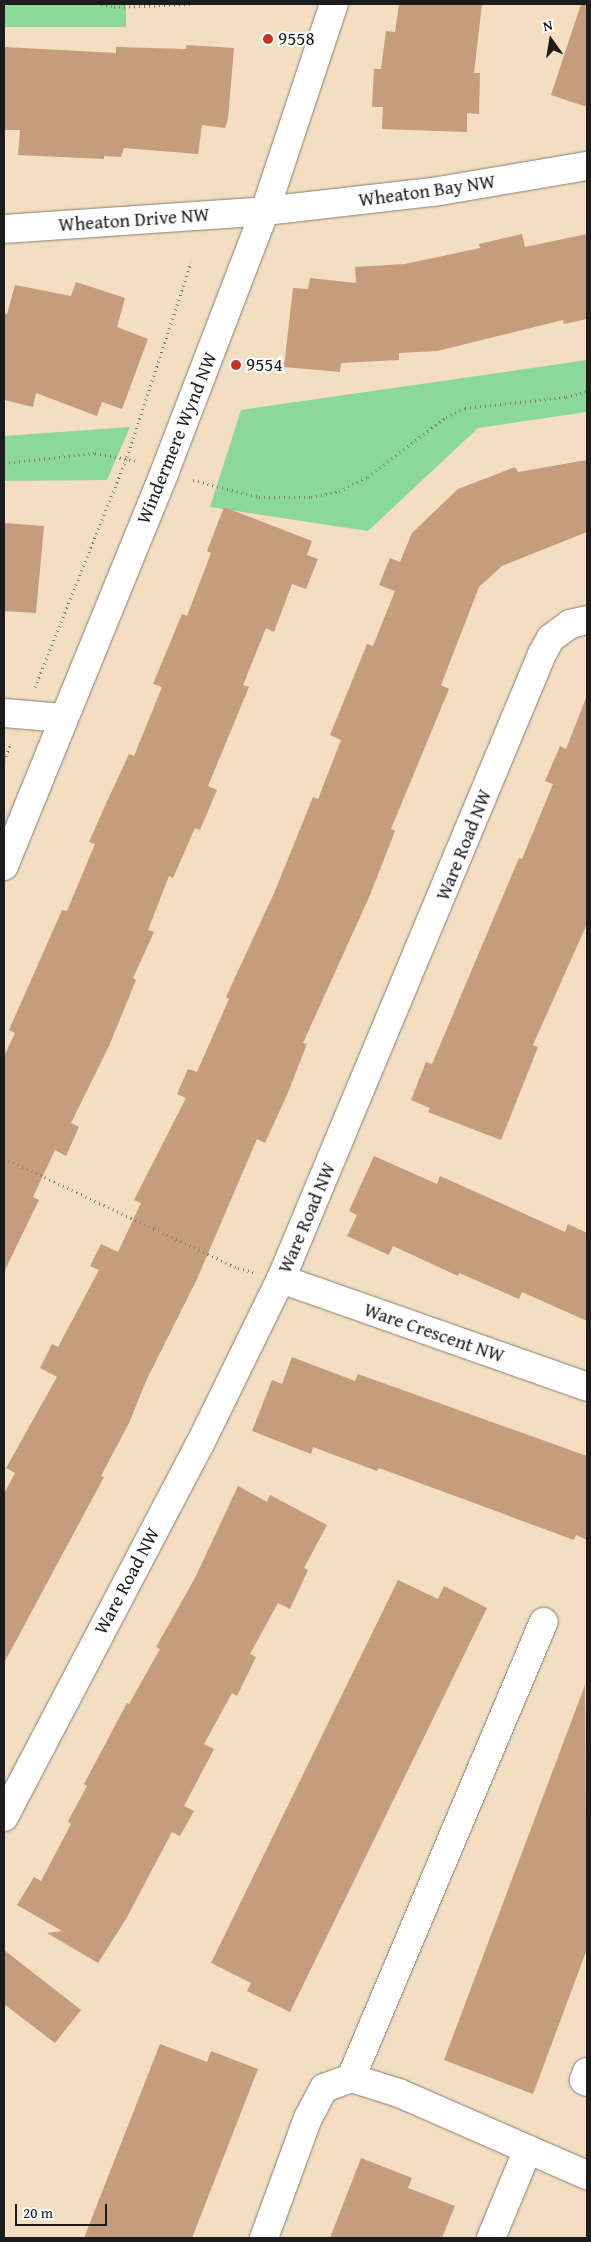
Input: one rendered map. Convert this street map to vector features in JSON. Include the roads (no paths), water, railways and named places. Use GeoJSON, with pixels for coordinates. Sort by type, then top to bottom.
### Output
{"type":"FeatureCollection","features":[{"type":"Feature","properties":{"kind":"street","name":"Windermere Wynd NW"},"geometry":{"type":"LineString","coordinates":[[4,866],[165,471],[265,211],[334,4]]}},
{"type":"Feature","properties":{"kind":"street","name":"Wheaton Bay NW"},"geometry":{"type":"LineString","coordinates":[[265,211],[433,192],[587,166]]}},
{"type":"Feature","properties":{"kind":"street","name":"Wheaton Drive NW"},"geometry":{"type":"LineString","coordinates":[[4,229],[265,211]]}},
{"type":"Feature","properties":{"kind":"street","name":"Ware Road NW"},"geometry":{"type":"LineString","coordinates":[[4,1817],[200,1444],[281,1279],[542,654],[551,638],[564,628],[587,620]]}},
{"type":"Feature","properties":{"kind":"street"},"geometry":{"type":"LineString","coordinates":[[14,714],[63,718]]}},
{"type":"Feature","properties":{"kind":"street","name":"Ware Crescent NW"},"geometry":{"type":"LineString","coordinates":[[281,1279],[587,1387]]}},
{"type":"Feature","properties":{"kind":"street"},"geometry":{"type":"LineString","coordinates":[[351,2078],[544,1622]]}},
{"type":"Feature","properties":{"kind":"street"},"geometry":{"type":"LineString","coordinates":[[587,2072],[584,2080],[587,2082]]}},
{"type":"Feature","properties":{"kind":"street"},"geometry":{"type":"LineString","coordinates":[[264,2238],[308,2118],[324,2088],[351,2078],[399,2093],[587,2175]]}},
{"type":"Feature","properties":{"kind":"street"},"geometry":{"type":"LineString","coordinates":[[491,2238],[528,2149]]}},
{"type":"Feature","properties":{"kind":"place","name":"9558"},"geometry":{"type":"Point","coordinates":[268,39]}},
{"type":"Feature","properties":{"kind":"place","name":"9554"},"geometry":{"type":"Point","coordinates":[236,365]}}]}
